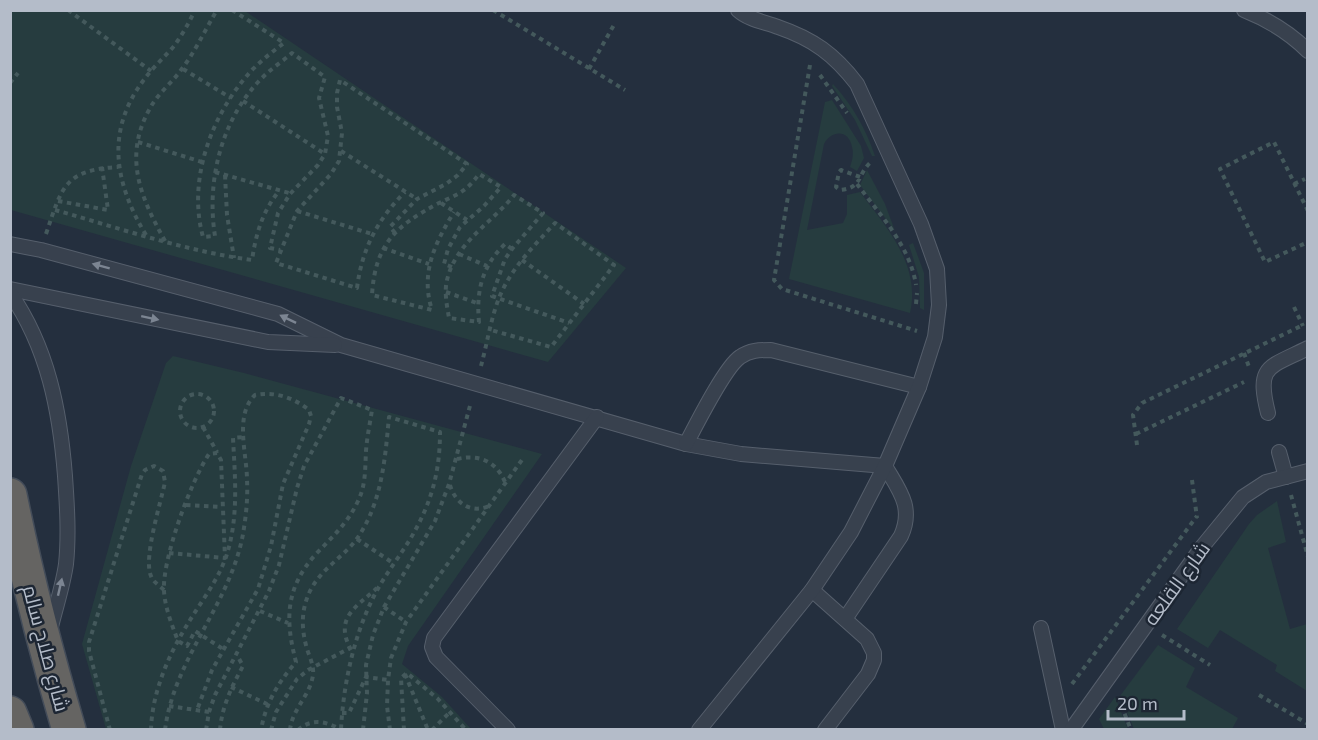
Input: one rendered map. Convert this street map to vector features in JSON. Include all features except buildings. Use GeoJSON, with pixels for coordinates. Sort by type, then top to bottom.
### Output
{"type":"FeatureCollection","features":[{"type":"Feature","properties":{"kind":"highway","name":"شارع صلاح سالم"},"geometry":{"type":"LineString","coordinates":[[10,495],[46,651],[69,729]]}},
{"type":"Feature","properties":{"kind":"highway"},"geometry":{"type":"LineString","coordinates":[[10,713],[17,729]]}},
{"type":"Feature","properties":{"kind":"lane"},"geometry":{"type":"LineString","coordinates":[[699,729],[812,590],[852,532],[885,466],[919,387],[935,337],[939,305],[937,269],[921,224],[857,84],[842,64],[824,48],[738,10]]}},
{"type":"Feature","properties":{"kind":"lane"},"geometry":{"type":"LineString","coordinates":[[1244,10],[1269,21],[1289,34],[1308,51]]}},
{"type":"Feature","properties":{"kind":"lane"},"geometry":{"type":"LineString","coordinates":[[10,244],[41,250],[278,314],[340,345],[686,444],[741,454],[885,466]]}},
{"type":"Feature","properties":{"kind":"lane"},"geometry":{"type":"LineString","coordinates":[[10,289],[268,342],[340,345]]}},
{"type":"Feature","properties":{"kind":"lane"},"geometry":{"type":"LineString","coordinates":[[10,293],[35,334],[45,359],[54,393],[63,451],[67,497],[66,564],[46,651]]}},
{"type":"Feature","properties":{"kind":"lane"},"geometry":{"type":"LineString","coordinates":[[1268,412],[1262,389],[1267,372],[1274,365],[1308,348]]}},
{"type":"Feature","properties":{"kind":"lane"},"geometry":{"type":"LineString","coordinates":[[686,444],[727,371],[738,358],[753,350],[771,350],[919,387]]}},
{"type":"Feature","properties":{"kind":"lane"},"geometry":{"type":"LineString","coordinates":[[508,729],[436,657],[432,648],[434,638],[597,417]]}},
{"type":"Feature","properties":{"kind":"lane"},"geometry":{"type":"LineString","coordinates":[[1279,452],[1286,477]]}},
{"type":"Feature","properties":{"kind":"lane"},"geometry":{"type":"LineString","coordinates":[[845,619],[902,536],[905,526],[906,506],[885,466]]}},
{"type":"Feature","properties":{"kind":"lane","name":"شارع القلعه"},"geometry":{"type":"LineString","coordinates":[[1071,729],[1202,547],[1243,497],[1266,482],[1308,471]]}},
{"type":"Feature","properties":{"kind":"lane"},"geometry":{"type":"LineString","coordinates":[[812,590],[867,639],[874,652],[874,660],[868,674],[825,729]]}},
{"type":"Feature","properties":{"kind":"lane"},"geometry":{"type":"LineString","coordinates":[[1041,628],[1063,729]]}},
{"type":"Feature","properties":{"kind":"path"},"geometry":{"type":"LineString","coordinates":[[68,10],[151,71]]}},
{"type":"Feature","properties":{"kind":"path"},"geometry":{"type":"LineString","coordinates":[[147,236],[135,218],[118,166],[118,142],[123,118],[134,94],[174,46],[195,10]]}},
{"type":"Feature","properties":{"kind":"path"},"geometry":{"type":"LineString","coordinates":[[165,241],[141,195],[137,173],[138,142],[149,110],[183,69],[217,10]]}},
{"type":"Feature","properties":{"kind":"path"},"geometry":{"type":"LineString","coordinates":[[232,10],[284,43],[251,71],[231,98],[208,142],[202,162],[198,208],[203,237],[215,236],[212,213],[215,172],[224,138],[243,101],[264,76],[292,53],[325,77],[319,98],[328,136],[325,154],[318,165],[290,194],[278,213],[270,248],[280,250]]}},
{"type":"Feature","properties":{"kind":"path"},"geometry":{"type":"LineString","coordinates":[[493,10],[625,90]]}},
{"type":"Feature","properties":{"kind":"path"},"geometry":{"type":"LineString","coordinates":[[588,69],[615,23]]}},
{"type":"Feature","properties":{"kind":"path"},"geometry":{"type":"LineString","coordinates":[[803,60],[833,92],[849,117]]}},
{"type":"Feature","properties":{"kind":"path"},"geometry":{"type":"LineString","coordinates":[[810,65],[774,280],[782,289],[935,337]]}},
{"type":"Feature","properties":{"kind":"path"},"geometry":{"type":"LineString","coordinates":[[183,69],[231,98]]}},
{"type":"Feature","properties":{"kind":"path"},"geometry":{"type":"LineString","coordinates":[[10,83],[18,74]]}},
{"type":"Feature","properties":{"kind":"path"},"geometry":{"type":"LineString","coordinates":[[395,233],[390,227],[417,200],[446,184],[467,164],[340,80],[337,93],[342,133],[339,160],[331,174],[297,211],[276,263],[357,288],[362,259],[372,234],[405,192]]}},
{"type":"Feature","properties":{"kind":"path"},"geometry":{"type":"LineString","coordinates":[[243,101],[325,154]]}},
{"type":"Feature","properties":{"kind":"path"},"geometry":{"type":"LineString","coordinates":[[138,142],[202,162]]}},
{"type":"Feature","properties":{"kind":"path"},"geometry":{"type":"LineString","coordinates":[[1308,211],[1274,142],[1220,169],[1265,262],[1308,242]]}},
{"type":"Feature","properties":{"kind":"path"},"geometry":{"type":"LineString","coordinates":[[341,151],[417,200]]}},
{"type":"Feature","properties":{"kind":"path"},"geometry":{"type":"LineString","coordinates":[[867,155],[875,171]]}},
{"type":"Feature","properties":{"kind":"path"},"geometry":{"type":"LineString","coordinates":[[860,177],[843,170],[839,172],[836,184],[838,189],[848,189],[857,184],[871,162],[890,157]]}},
{"type":"Feature","properties":{"kind":"path"},"geometry":{"type":"LineString","coordinates":[[41,250],[63,189],[73,178],[85,171],[118,166]]}},
{"type":"Feature","properties":{"kind":"path"},"geometry":{"type":"LineString","coordinates":[[58,201],[108,210],[102,167]]}},
{"type":"Feature","properties":{"kind":"path"},"geometry":{"type":"LineString","coordinates":[[215,172],[290,194]]}},
{"type":"Feature","properties":{"kind":"path"},"geometry":{"type":"LineString","coordinates":[[452,267],[444,264],[448,249],[460,227],[501,187],[479,174],[466,190],[440,203],[395,233],[383,248],[375,268],[372,295],[432,310],[427,297],[429,264],[438,238],[454,212]]}},
{"type":"Feature","properties":{"kind":"path"},"geometry":{"type":"LineString","coordinates":[[225,175],[227,215],[234,258]]}},
{"type":"Feature","properties":{"kind":"path"},"geometry":{"type":"LineString","coordinates":[[1294,184],[1305,179]]}},
{"type":"Feature","properties":{"kind":"path"},"geometry":{"type":"LineString","coordinates":[[857,184],[905,250],[915,276],[916,304]]}},
{"type":"Feature","properties":{"kind":"path"},"geometry":{"type":"LineString","coordinates":[[55,210],[165,241],[234,258],[252,260],[256,233],[269,204],[279,191]]}},
{"type":"Feature","properties":{"kind":"path"},"geometry":{"type":"LineString","coordinates":[[512,249],[505,244],[487,266],[480,284],[477,303],[479,322],[449,318],[446,292],[447,280],[452,267],[474,235],[504,208],[514,195],[543,213],[505,259],[492,296],[569,323]]}},
{"type":"Feature","properties":{"kind":"path"},"geometry":{"type":"LineString","coordinates":[[440,203],[467,220]]}},
{"type":"Feature","properties":{"kind":"path"},"geometry":{"type":"LineString","coordinates":[[297,211],[372,234]]}},
{"type":"Feature","properties":{"kind":"path"},"geometry":{"type":"LineString","coordinates":[[363,729],[367,693],[367,660],[373,635],[384,607],[435,521],[449,484],[499,299],[522,260],[555,223],[614,265],[552,347],[491,330]]}},
{"type":"Feature","properties":{"kind":"path"},"geometry":{"type":"LineString","coordinates":[[383,248],[429,264]]}},
{"type":"Feature","properties":{"kind":"path"},"geometry":{"type":"LineString","coordinates":[[459,254],[487,266]]}},
{"type":"Feature","properties":{"kind":"path"},"geometry":{"type":"LineString","coordinates":[[522,260],[584,304]]}},
{"type":"Feature","properties":{"kind":"path"},"geometry":{"type":"LineString","coordinates":[[1271,260],[1275,267]]}},
{"type":"Feature","properties":{"kind":"path"},"geometry":{"type":"LineString","coordinates":[[446,292],[477,303]]}},
{"type":"Feature","properties":{"kind":"path"},"geometry":{"type":"LineString","coordinates":[[1294,307],[1308,334]]}},
{"type":"Feature","properties":{"kind":"path"},"geometry":{"type":"LineString","coordinates":[[1137,445],[1133,415],[1142,403],[1303,325]]}},
{"type":"Feature","properties":{"kind":"path"},"geometry":{"type":"LineString","coordinates":[[1136,434],[1231,387]]}},
{"type":"Feature","properties":{"kind":"path"},"geometry":{"type":"LineString","coordinates":[[197,394],[204,396],[213,408],[213,416],[203,427],[189,427],[180,415],[183,400],[190,396],[197,394]]}},
{"type":"Feature","properties":{"kind":"path"},"geometry":{"type":"LineString","coordinates":[[165,729],[169,706],[178,680],[227,584],[242,537],[247,489],[244,420],[247,407],[255,395],[278,395],[291,398],[309,410],[311,416],[309,424],[284,484],[262,578],[248,609],[212,670],[197,710]]}},
{"type":"Feature","properties":{"kind":"path"},"geometry":{"type":"LineString","coordinates":[[207,729],[209,712],[223,678],[260,611],[279,565],[304,466],[322,429],[341,398],[372,410],[364,483],[360,498],[343,527],[315,555],[296,585],[290,603],[288,623],[296,662],[273,691],[267,704],[261,729]]}},
{"type":"Feature","properties":{"kind":"path"},"geometry":{"type":"LineString","coordinates":[[290,729],[294,714],[313,677],[313,667],[303,630],[305,604],[317,579],[357,539],[377,496],[382,479],[389,417],[440,432],[437,477],[429,501],[419,523],[367,610],[353,653],[341,729],[327,722],[310,723],[298,729]]}},
{"type":"Feature","properties":{"kind":"path"},"geometry":{"type":"LineString","coordinates":[[203,427],[221,460],[225,558]]}},
{"type":"Feature","properties":{"kind":"path"},"geometry":{"type":"LineString","coordinates":[[151,729],[153,706],[159,685],[178,641],[225,558],[234,524],[236,499],[233,438],[244,437]]}},
{"type":"Feature","properties":{"kind":"path"},"geometry":{"type":"LineString","coordinates":[[217,453],[209,454],[186,506],[169,553],[164,590],[168,612],[178,641],[187,646],[195,631],[223,649]]}},
{"type":"Feature","properties":{"kind":"path"},"geometry":{"type":"LineString","coordinates":[[457,459],[467,457],[486,460],[495,466],[506,483]]}},
{"type":"Feature","properties":{"kind":"path"},"geometry":{"type":"LineString","coordinates":[[390,729],[387,706],[391,658],[406,622],[524,457]]}},
{"type":"Feature","properties":{"kind":"path"},"geometry":{"type":"LineString","coordinates":[[110,729],[88,651],[89,642],[142,474],[154,466],[163,471],[165,482],[149,555],[149,567],[153,580],[164,590]]}},
{"type":"Feature","properties":{"kind":"path"},"geometry":{"type":"LineString","coordinates":[[1286,477],[1308,557]]}},
{"type":"Feature","properties":{"kind":"path"},"geometry":{"type":"LineString","coordinates":[[1192,480],[1202,547]]}},
{"type":"Feature","properties":{"kind":"path"},"geometry":{"type":"LineString","coordinates":[[449,484],[452,493],[464,506],[472,509],[489,506]]}},
{"type":"Feature","properties":{"kind":"path"},"geometry":{"type":"LineString","coordinates":[[186,506],[222,507]]}},
{"type":"Feature","properties":{"kind":"path"},"geometry":{"type":"LineString","coordinates":[[1057,703],[1197,516]]}},
{"type":"Feature","properties":{"kind":"path"},"geometry":{"type":"LineString","coordinates":[[357,539],[394,564]]}},
{"type":"Feature","properties":{"kind":"path"},"geometry":{"type":"LineString","coordinates":[[169,553],[225,558]]}},
{"type":"Feature","properties":{"kind":"path"},"geometry":{"type":"LineString","coordinates":[[353,653],[344,635],[346,618],[380,586]]}},
{"type":"Feature","properties":{"kind":"path"},"geometry":{"type":"LineString","coordinates":[[384,607],[406,622]]}},
{"type":"Feature","properties":{"kind":"path"},"geometry":{"type":"LineString","coordinates":[[260,611],[288,623]]}},
{"type":"Feature","properties":{"kind":"path"},"geometry":{"type":"LineString","coordinates":[[1146,625],[1210,665]]}},
{"type":"Feature","properties":{"kind":"path"},"geometry":{"type":"LineString","coordinates":[[271,729],[276,712],[297,679],[313,667],[350,648]]}},
{"type":"Feature","properties":{"kind":"path"},"geometry":{"type":"LineString","coordinates":[[220,729],[231,687],[243,666],[236,654]]}},
{"type":"Feature","properties":{"kind":"path"},"geometry":{"type":"LineString","coordinates":[[405,674],[410,674],[424,686],[466,729]]}},
{"type":"Feature","properties":{"kind":"path"},"geometry":{"type":"LineString","coordinates":[[404,729],[401,678],[405,674]]}},
{"type":"Feature","properties":{"kind":"path"},"geometry":{"type":"LineString","coordinates":[[405,674],[430,729],[450,712]]}},
{"type":"Feature","properties":{"kind":"path"},"geometry":{"type":"LineString","coordinates":[[1109,676],[1131,729]]}},
{"type":"Feature","properties":{"kind":"path"},"geometry":{"type":"LineString","coordinates":[[366,677],[388,680]]}},
{"type":"Feature","properties":{"kind":"path"},"geometry":{"type":"LineString","coordinates":[[342,712],[349,713],[366,677]]}},
{"type":"Feature","properties":{"kind":"path"},"geometry":{"type":"LineString","coordinates":[[231,687],[267,704]]}},
{"type":"Feature","properties":{"kind":"path"},"geometry":{"type":"LineString","coordinates":[[1259,695],[1308,724]]}},
{"type":"Feature","properties":{"kind":"path"},"geometry":{"type":"LineString","coordinates":[[169,706],[209,712]]}},
{"type":"Feature","properties":{"kind":"green space"},"geometry":{"type":"Polygon","coordinates":[[[10,11],[245,11],[626,268],[548,362],[11,210],[10,11]]]}},
{"type":"Feature","properties":{"kind":"green space"},"geometry":{"type":"Polygon","coordinates":[[[833,84],[858,118],[875,156],[872,156],[855,120],[832,86],[833,84]]]}},
{"type":"Feature","properties":{"kind":"green space"},"geometry":{"type":"Polygon","coordinates":[[[832,100],[861,146],[864,158],[857,171],[850,167],[853,152],[847,137],[844,134],[835,134],[827,139],[824,144],[807,230],[843,223],[847,214],[847,195],[860,192],[891,233],[906,263],[911,279],[910,313],[789,279],[825,102],[832,100]]]}},
{"type":"Feature","properties":{"kind":"green space"},"geometry":{"type":"Polygon","coordinates":[[[867,170],[885,204],[895,231],[860,185],[867,170]]]}},
{"type":"Feature","properties":{"kind":"green space"},"geometry":{"type":"Polygon","coordinates":[[[913,243],[924,273],[924,310],[920,308],[919,277],[909,245],[913,243]]]}},
{"type":"Feature","properties":{"kind":"green space"},"geometry":{"type":"Polygon","coordinates":[[[173,356],[542,454],[408,646],[402,664],[442,697],[471,729],[106,729],[82,644],[131,466],[166,363],[173,356]]]}},
{"type":"Feature","properties":{"kind":"green space"},"geometry":{"type":"Polygon","coordinates":[[[1277,501],[1286,542],[1268,548],[1290,629],[1307,624],[1307,691],[1275,671],[1277,665],[1220,630],[1208,648],[1177,629],[1249,524],[1257,515],[1277,501]]]}},
{"type":"Feature","properties":{"kind":"green space"},"geometry":{"type":"Polygon","coordinates":[[[1158,645],[1195,668],[1186,687],[1238,718],[1232,729],[1134,729],[1120,696],[1158,645]]]}},
{"type":"Feature","properties":{"kind":"green space"},"geometry":{"type":"Polygon","coordinates":[[[1115,697],[1128,729],[1104,729],[1099,719],[1115,697]]]}}]}
